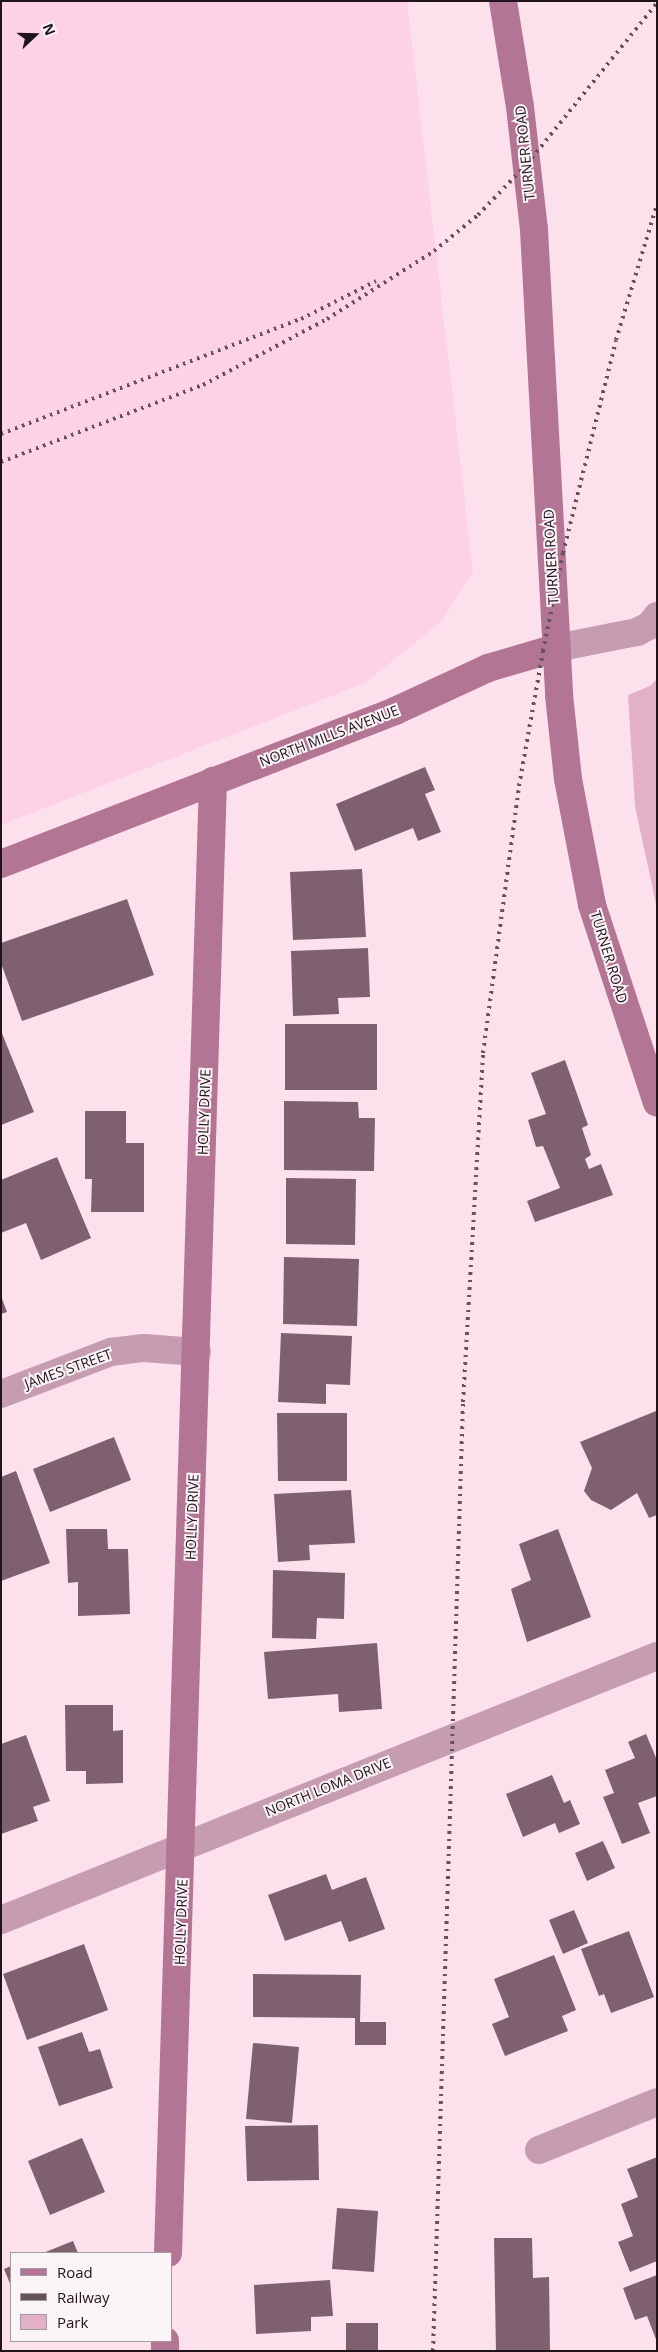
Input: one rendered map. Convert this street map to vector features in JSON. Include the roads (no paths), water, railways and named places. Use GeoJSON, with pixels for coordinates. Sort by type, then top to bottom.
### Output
{"type":"FeatureCollection","features":[{"type":"Feature","properties":{"kind":"street","name":"TURNER ROAD"},"geometry":{"type":"LineString","coordinates":[[503,1],[520,107],[534,230],[556,648],[568,779],[580,855],[608,958],[657,1103]]}},
{"type":"Feature","properties":{"kind":"street","name":"NORTH MILLS AVENUE"},"geometry":{"type":"LineString","coordinates":[[1,864],[394,711],[488,668],[556,648],[637,632],[649,626],[657,616]]}},
{"type":"Feature","properties":{"kind":"street","name":"HOLLY DRIVE"},"geometry":{"type":"LineString","coordinates":[[168,2252],[183,1845],[213,781]]}},
{"type":"Feature","properties":{"kind":"street","name":"JAMES STREET"},"geometry":{"type":"LineString","coordinates":[[1,1394],[111,1352],[144,1348],[197,1352]]}},
{"type":"Feature","properties":{"kind":"street","name":"NORTH LOMA DRIVE"},"geometry":{"type":"LineString","coordinates":[[1,1920],[183,1845],[657,1656]]}},
{"type":"Feature","properties":{"kind":"street"},"geometry":{"type":"LineString","coordinates":[[539,2150],[657,2102]]}},
{"type":"Feature","properties":{"kind":"railway"},"geometry":{"type":"LineString","coordinates":[[1,462],[203,385],[327,319],[434,251],[478,215],[527,164],[657,3]]}},
{"type":"Feature","properties":{"kind":"railway"},"geometry":{"type":"LineString","coordinates":[[433,2351],[463,1402],[483,1053],[519,786],[563,553],[616,340],[657,204]]}},
{"type":"Feature","properties":{"kind":"railway"},"geometry":{"type":"LineString","coordinates":[[1,434],[301,319],[376,281]]}}]}
